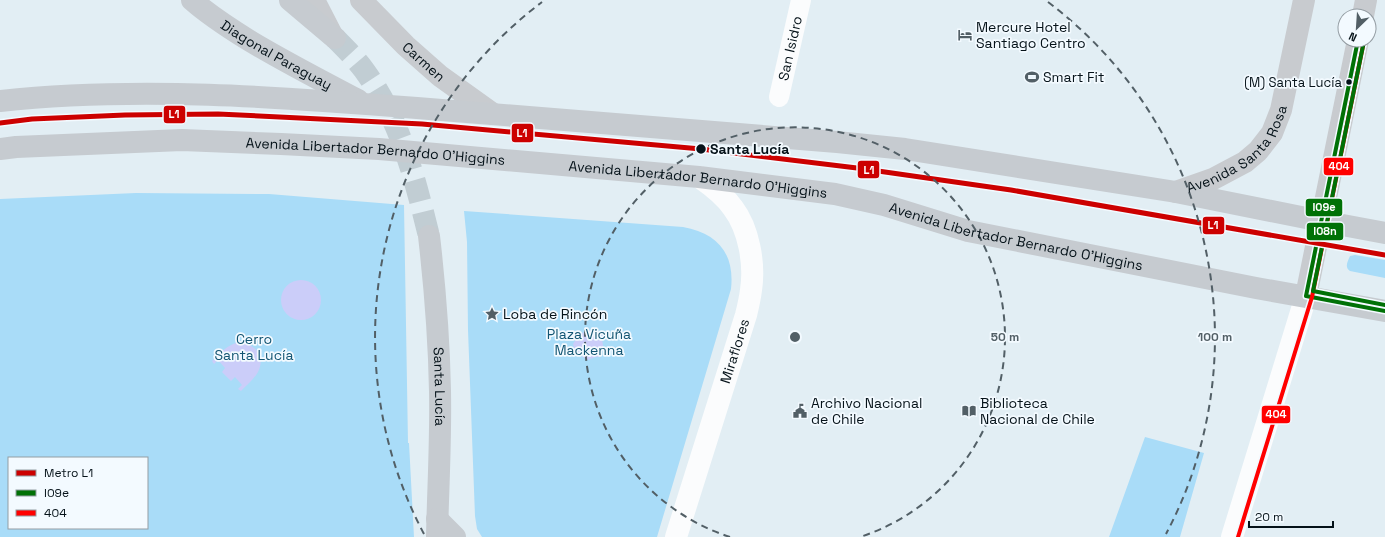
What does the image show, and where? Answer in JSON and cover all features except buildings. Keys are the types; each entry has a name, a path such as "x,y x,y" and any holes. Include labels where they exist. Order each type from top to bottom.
{"main road":[{"name":"Diagonal Paraguay","path":"192,0 223,25 268,52 364,104"},
{"path":"290,0 333,36 314,0"},
{"name":"Carmen","path":"361,0 406,46 440,76 494,114"},
{"name":"Avenida Santa Rosa","path":"1176,192 1213,179 1245,162 1258,151 1272,133 1281,110 1304,0"},
{"path":"1306,296 1356,48"},
{"path":"0,100 86,95 152,94 237,97 364,104 494,114 905,149 1176,192 1321,222 1385,233"},
{"name":"Avenida Libertador Bernardo O'Higgins","path":"0,149 16,147 182,140 379,149 699,177 835,194 884,205 968,231 1256,288 1385,311"},
{"name":"Santa Lucía","path":"429,236 437,318 440,392 437,528"},
{"path":"437,528 455,537"}],"street":[{"name":"San Isidro","path":"779,97 801,0"},
{"name":"Miraflores","path":"676,537 744,322 752,284 750,256 741,222 734,208 724,197 699,177"},
{"path":"1232,537 1306,296"}],"green space":[{"name":"Cerro Santa Lucía","path":"136,193 269,194 404,205 408,443 414,537 0,537 0,199"},
{"name":"Plaza Vicuña Mackenna","path":"464,211 683,227 705,234 714,240 727,255 730,265 731,289 657,537 482,537 477,529 475,516 468,330 467,242"},
{"path":"1355,255 1385,260 1385,278 1350,271 1347,268 1348,262 1350,256"},
{"path":"1145,437 1204,453 1180,537 1109,537"}],"shaded area":[{"path":"301,280 315,286 321,300 315,314 301,320 287,314 281,300 287,286"},
{"path":"589,330 597,334 602,334 603,347 600,357 587,360 580,355 576,355 573,344 578,336 578,333"},
{"path":"240,342 254,348 258,352 261,361 256,375 241,391 238,389 242,385 235,377 231,381 222,372 225,368 218,360 214,364 212,361 228,347"}],"tunnel":[{"path":"335,38 354,57 364,70 388,109 412,171 429,236"}],"metro line":[{"name":"L1","path":"0,123 32,119 125,115 218,114 422,124 701,149 857,168 1011,190 1385,255"}],"transit line":[{"name":"I09e","path":"1356,48 1306,296 1385,311"},
{"name":"404","path":"1238,537 1312,297 1363,48"},
{"name":"I08n","path":"1363,48 1313,291 1385,305"}],"place":[{"name":"Mercure Hotel Santiago Centro","path":"965,35"},
{"name":"Smart Fit","path":"1032,77"},
{"name":"(M) Santa Lucía","path":"1349,82"},
{"name":"Santa Lucía","path":"701,149"},
{"name":"Loba de Rincón","path":"492,314"},
{"name":"Archivo Nacional de Chile","path":"800,411"},
{"name":"Biblioteca Nacional de Chile","path":"969,411"}]}
